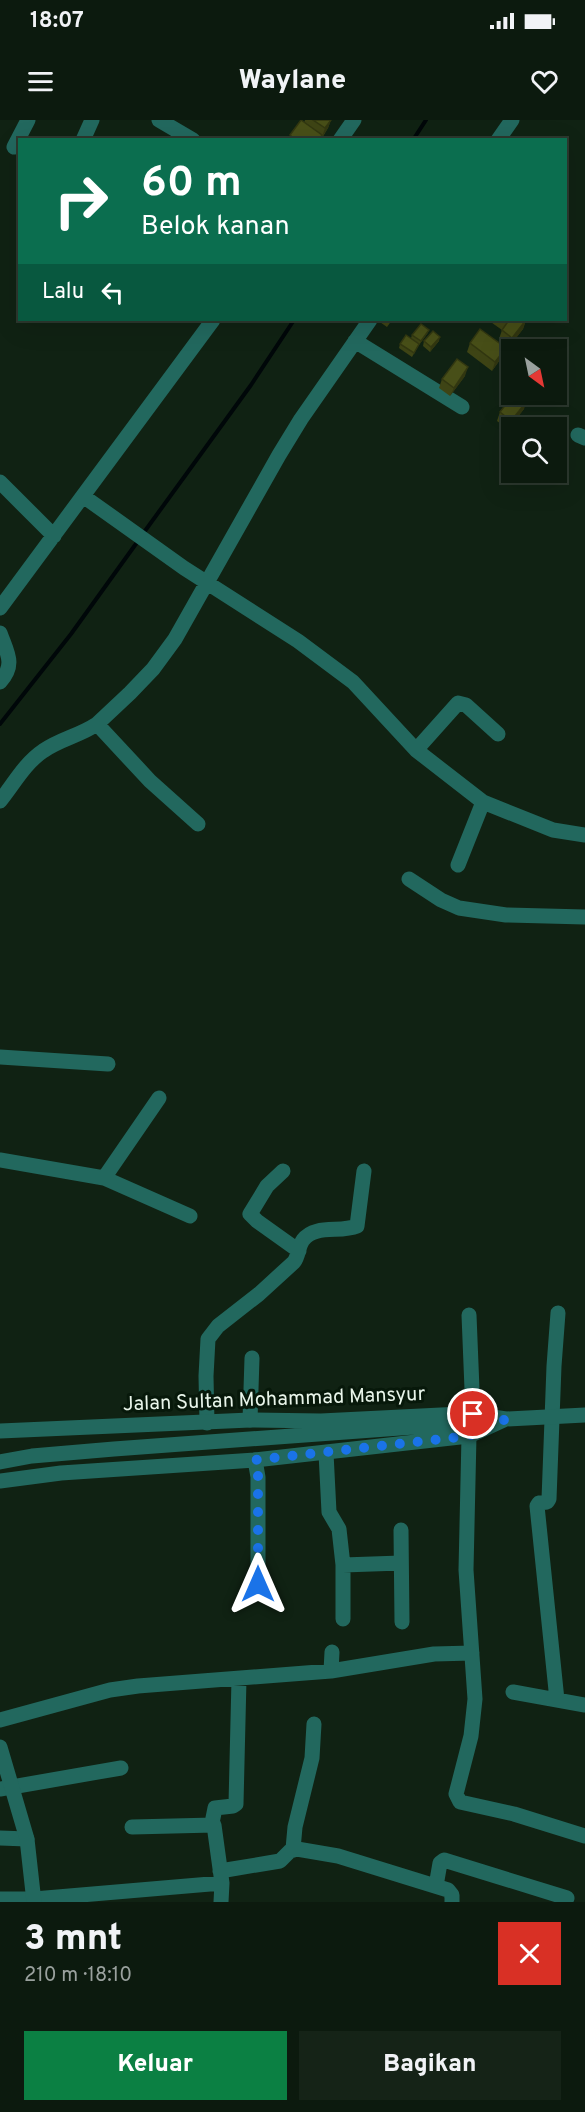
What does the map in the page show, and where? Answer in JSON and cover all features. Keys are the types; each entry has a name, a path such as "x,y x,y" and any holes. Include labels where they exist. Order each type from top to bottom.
{"street":[{"path":"11,146 28,120"},
{"path":"84,138 92,120"},
{"path":"341,138 354,120"},
{"path":"499,138 512,120"},
{"path":"162,121 191,138"},
{"path":"0,608 212,321"},
{"path":"0,801 41,752 97,724 135,688 175,639 301,419 369,321"},
{"path":"355,341 462,407"},
{"path":"0,482 54,536"},
{"path":"83,496 206,583 298,641 353,682 416,750 483,802 553,830 585,835"},
{"path":"0,633 10,666 0,682"},
{"path":"416,750 458,703 466,705 498,734"},
{"path":"97,724 150,781 198,824"},
{"path":"458,865 483,802"},
{"path":"409,879 441,900 459,908 506,915 585,917"},
{"path":"0,1057 108,1064"},
{"path":"104,1178 159,1098"},
{"path":"0,1160 104,1178 190,1216"},
{"path":"283,1171 267,1186 250,1214 299,1251"},
{"path":"207,1423 208,1339 218,1326 259,1294 294,1262 301,1242 316,1231 357,1226 364,1171"},
{"path":"557,1700 537,1506 549,1499 558,1313"},
{"path":"469,1315 473,1414"},
{"path":"250,1420 252,1358"},
{"name":"Jalan Sultan Mohammad Mansyur","path":"0,1431 250,1420 321,1421 473,1414 506,1419 585,1415"},
{"path":"0,1462 33,1456 114,1449 471,1424 506,1419"},
{"path":"0,1481 61,1473 255,1460 469,1436 506,1419"},
{"path":"469,1436 466,1570 476,1700 456,1794 458,1800 514,1814 585,1836"},
{"path":"326,1453 329,1512 339,1529 343,1565 344,1619"},
{"path":"255,1460 258,1476 258,1584"},
{"path":"400,1530 402,1622"},
{"path":"343,1565 401,1563"},
{"path":"331,1671 332,1652"},
{"path":"0,1720 110,1690 158,1684 331,1671 434,1654 472,1653"},
{"path":"222,1902 216,1829 212,1824 215,1808 236,1804 239,1679"},
{"path":"513,1692 585,1705"},
{"path":"0,1899 34,1900 221,1877 280,1861 293,1849 295,1827 312,1758 314,1724"},
{"path":"0,1747 7,1789 27,1839 34,1900"},
{"path":"7,1789 121,1768"},
{"path":"132,1827 212,1824"},
{"path":"0,1838 27,1839"},
{"path":"293,1849 338,1856 436,1886 451,1892 452,1902"},
{"path":"436,1886 440,1863 444,1860 567,1898"}],"building":[{"path":"301,120 322,135 320,138 294,138 290,135"},
{"path":"313,120 331,120 325,128"},
{"path":"504,321 525,321 512,338 502,330 507,323"},
{"path":"421,324 429,330 421,341 412,335"},
{"path":"480,329 501,344 501,354 495,362 470,343"},
{"path":"433,331 440,337 431,347 424,341"},
{"path":"406,335 419,344 414,353 400,344"},
{"path":"457,359 468,367 454,388 442,379"},
{"path":"505,405 524,405 514,417 506,417 500,412"}],"waterway":[{"path":"414,138 426,120"},
{"path":"142,535 251,385 293,321"},
{"path":"0,724 71,634 138,541"}],"route":[{"path":"258,1584 258,1476 255,1460 469,1436 506,1419 473,1414"}]}
